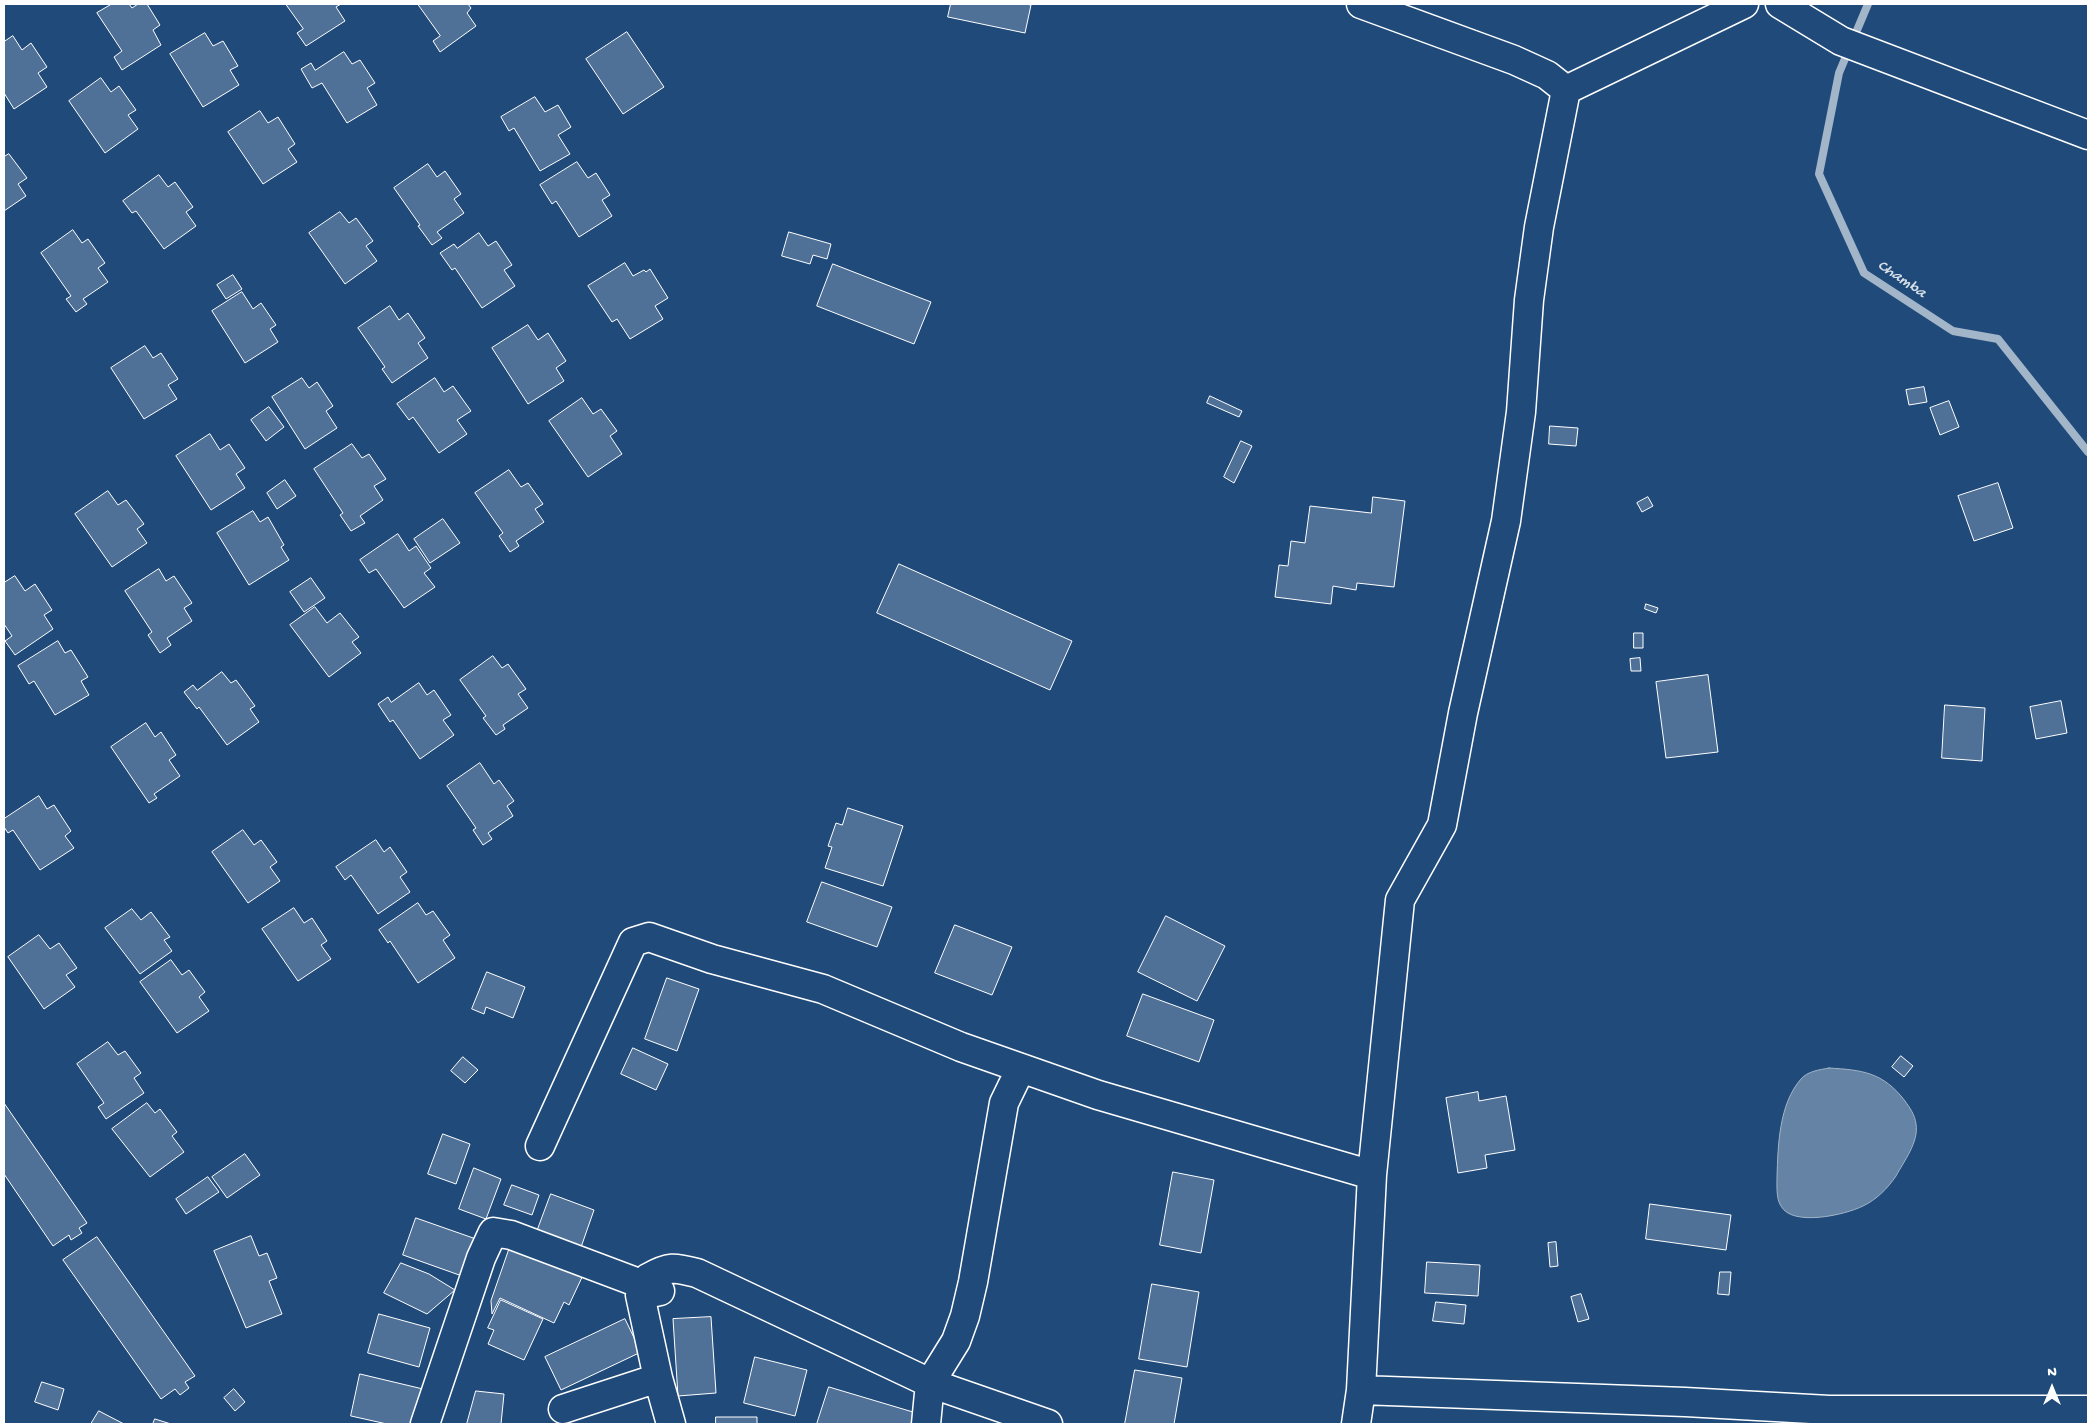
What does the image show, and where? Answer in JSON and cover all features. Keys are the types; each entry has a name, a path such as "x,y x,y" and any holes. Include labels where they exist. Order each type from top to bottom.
{"street":[{"path":"1361,4 1514,60 1548,75 1566,90"},
{"path":"1566,90 1744,4"},
{"path":"1780,4 1841,41 1873,55 2088,135"},
{"path":"1356,1424 1361,1390 1372,1176 1400,900 1442,825 1462,721 1506,521 1521,412 1529,300 1539,227 1566,90"},
{"path":"540,1146 633,942 649,937 712,959 823,989 961,1047 1098,1095 1372,1176"},
{"path":"926,1424 930,1382 956,1341 965,1316 973,1282 1004,1103 1021,1068"},
{"path":"425,1424 481,1258 493,1232 511,1235 660,1291"},
{"path":"660,1291 648,1278 663,1269 679,1268 697,1273 930,1382 1048,1424"},
{"path":"660,1291 640,1295 658,1378 671,1424"},
{"path":"562,1409 658,1378"},
{"path":"1361,1390 1685,1402 1828,1410 2088,1410"}],"water":[{"path":"1829,1068 1871,1074 1880,1078 1897,1091 1915,1118 1915,1138 1896,1176 1873,1200 1844,1213 1807,1218 1796,1216 1787,1212 1779,1203 1777,1165 1781,1125 1788,1100 1801,1079 1810,1073"}],"building":[{"path":"112,4 129,4 132,8 138,4 147,4 160,25 153,30 161,45 122,70 114,57 122,51 97,13"},
{"path":"286,4 341,4 336,7 345,21 306,46 297,33 303,29"},
{"path":"418,4 468,4 471,8 467,13 476,26 440,52 433,41 440,36"},
{"path":"951,4 1031,5 1025,33 948,17"},
{"path":"627,32 664,87 623,114 586,59"},
{"path":"205,33 213,46 223,41 238,66 230,70 239,85 203,107 170,54"},
{"path":"13,36 22,50 31,43 47,67 38,73 47,87 14,109 4,93 4,42"},
{"path":"344,52 352,64 360,60 375,83 367,88 377,105 347,123 322,83 312,88 301,69 311,63 315,70"},
{"path":"101,78 111,92 119,86 136,110 128,115 138,129 105,153 69,101"},
{"path":"535,97 545,112 558,105 571,127 558,135 570,154 540,171 514,128 509,131 501,117"},
{"path":"260,111 268,123 278,117 295,144 288,149 297,162 263,184 228,132"},
{"path":"9,154 27,178 18,184 26,196 4,211 4,157"},
{"path":"577,162 588,178 596,173 610,195 602,200 612,216 579,237 556,201 552,204 540,185"},
{"path":"428,164 437,177 445,171 461,194 454,199 464,213 437,232 442,238 432,245 394,188"},
{"path":"159,175 168,187 175,182 193,207 186,212 196,226 164,249 136,211 132,213 123,201"},
{"path":"340,212 349,223 356,218 373,241 366,246 377,261 345,284 309,233"},
{"path":"73,230 82,243 88,239 105,263 98,268 108,282 83,299 87,304 76,312 66,299 71,296 41,253"},
{"path":"789,232 831,244 827,259 813,255 810,264 782,256"},
{"path":"479,233 488,246 496,241 512,265 504,270 515,286 482,308 455,268 452,270 440,253 454,244 457,248"},
{"path":"625,263 633,276 650,269 668,298 655,306 663,319 630,339 617,319 612,322 588,286"},
{"path":"833,264 931,302 914,344 817,306"},
{"path":"233,275 242,289 226,299 217,285"},
{"path":"242,292 253,309 261,303 276,325 270,329 278,342 245,363 212,311"},
{"path":"390,306 399,320 408,313 425,338 418,343 428,358 392,383 382,369 385,367 358,328"},
{"path":"528,325 538,340 548,333 566,361 556,368 564,381 528,404 492,348"},
{"path":"145,346 153,358 161,353 178,379 168,385 177,399 144,419 111,368"},
{"path":"302,378 309,388 317,382 333,406 326,411 337,428 305,449 272,397"},
{"path":"435,378 444,392 453,386 471,411 457,420 467,434 439,453 413,417 409,420 397,404"},
{"path":"1924,387 1927,402 1909,405 1906,390"},
{"path":"1210,396 1242,411 1239,417 1207,403"},
{"path":"582,398 593,414 601,409 617,431 610,436 622,454 588,477 549,421"},
{"path":"1949,401 1959,427 1940,435 1930,408"},
{"path":"269,407 284,427 266,441 251,420"},
{"path":"1550,426 1578,428 1576,446 1549,444"},
{"path":"210,434 220,450 229,444 245,468 236,474 245,488 211,510 176,456"},
{"path":"1241,441 1252,446 1234,483 1224,477"},
{"path":"352,444 362,458 369,454 386,479 374,486 383,500 360,516 365,523 351,531 340,515 343,513 314,469"},
{"path":"509,470 521,487 528,483 543,504 535,509 544,522 516,541 519,546 510,552 499,536 503,533 475,493"},
{"path":"285,480 296,496 277,509 267,493"},
{"path":"1998,483 2013,528 1974,541 1958,496"},
{"path":"108,491 118,505 126,500 144,524 137,529 147,543 112,567 75,514"},
{"path":"1373,497 1405,501 1394,587 1357,583 1356,590 1333,586 1331,604 1275,597 1279,565 1288,566 1291,541 1305,543 1310,506 1371,513"},
{"path":"1648,497 1653,506 1642,512 1637,503"},
{"path":"253,511 260,522 268,517 284,545 281,547 289,560 249,585 217,533"},
{"path":"443,519 460,543 430,563 414,539"},
{"path":"398,534 409,551 416,546 431,568 424,573 435,587 404,608 376,569 369,573 360,560"},
{"path":"899,564 1072,641 1050,690 877,613"},
{"path":"159,569 166,581 174,576 192,603 184,608 192,621 167,638 171,645 160,653 148,635 152,632 125,591"},
{"path":"15,576 25,591 35,584 52,610 44,615 53,629 15,655 5,641 12,636 4,624 4,583"},
{"path":"311,578 325,598 304,612 290,592"},
{"path":"1646,604 1658,608 1656,613 1645,609"},
{"path":"315,607 327,623 340,613 359,637 352,642 361,653 329,677 290,625"},
{"path":"1634,633 1643,633 1643,648 1634,648"},
{"path":"58,641 65,653 71,650 88,677 81,681 89,695 55,715 34,681 29,684 18,666"},
{"path":"493,656 502,668 508,664 526,689 518,694 528,708 503,725 505,729 496,735 483,718 486,716 460,680"},
{"path":"1640,658 1641,671 1631,671 1630,659"},
{"path":"222,672 231,683 236,680 255,706 250,709 259,722 227,745 199,707 197,709 184,692 193,685 197,690"},
{"path":"1708,675 1718,752 1666,758 1656,682"},
{"path":"419,683 427,695 434,690 451,715 443,720 454,735 420,759 393,720 390,722 378,704 388,697 391,702"},
{"path":"2061,701 2067,733 2036,739 2030,707"},
{"path":"1945,705 1985,708 1982,761 1942,758"},
{"path":"146,723 155,737 161,732 176,755 169,760 180,776 154,794 157,798 149,803 111,747"},
{"path":"480,763 494,784 499,780 514,801 507,806 513,816 488,833 492,839 483,845 473,830 476,828 447,786"},
{"path":"39,796 47,809 54,805 71,831 65,836 74,848 40,870 13,830 8,833 4,827 4,819"},
{"path":"848,808 903,826 883,886 825,868 832,847 828,846 836,823 842,825"},
{"path":"243,830 254,845 261,840 277,862 270,867 280,881 248,903 212,852"},
{"path":"376,840 384,852 390,847 407,872 400,877 410,892 378,914 351,875 345,880 336,867"},
{"path":"822,882 892,907 877,947 807,922"},
{"path":"418,903 426,915 433,911 450,935 443,940 455,958 418,983 390,941 388,943 379,930"},
{"path":"294,908 304,923 312,918 327,941 321,945 331,959 298,981 262,929"},
{"path":"132,909 141,920 151,912 170,937 164,940 172,951 140,974 105,928"},
{"path":"1166,916 1225,946 1197,1001 1138,972"},
{"path":"955,925 1012,947 992,995 935,973"},
{"path":"39,935 50,949 59,943 77,968 66,975 75,987 44,1009 8,957"},
{"path":"171,960 182,975 189,970 205,992 199,997 209,1011 177,1033 140,982"},
{"path":"487,972 525,987 513,1018 486,1007 484,1014 472,1009"},
{"path":"667,978 699,989 677,1051 645,1039"},
{"path":"1143,994 1214,1020 1199,1062 1127,1036"},
{"path":"108,1042 118,1055 125,1051 141,1073 134,1078 144,1093 106,1119 98,1107 104,1103 77,1064"},
{"path":"633,1048 668,1064 656,1090 621,1074"},
{"path":"1901,1056 1913,1066 1904,1077 1892,1067"},
{"path":"463,1057 478,1070 465,1083 451,1071"},
{"path":"1478,1092 1479,1101 1506,1096 1515,1150 1485,1155 1487,1168 1458,1173 1446,1098"},
{"path":"4,1103 87,1223 79,1228 82,1233 71,1240 69,1235 53,1246 4,1174"},
{"path":"147,1103 155,1113 160,1109 177,1132 172,1136 184,1152 150,1177 112,1129"},
{"path":"443,1134 470,1144 456,1184 428,1174"},
{"path":"245,1154 260,1175 227,1198 212,1177"},
{"path":"474,1168 501,1179 486,1219 459,1209"},
{"path":"1173,1172 1214,1180 1201,1253 1160,1245"},
{"path":"208,1177 219,1192 186,1214 176,1199"},
{"path":"512,1185 539,1195 532,1215 504,1205"},
{"path":"551,1194 594,1210 579,1253 535,1237"},
{"path":"1650,1204 1731,1215 1726,1250 1646,1239"},
{"path":"416,1218 476,1239 462,1276 403,1255"},
{"path":"251,1236 259,1256 267,1253 277,1278 269,1281 282,1314 246,1328 214,1251"},
{"path":"97,1237 195,1376 185,1382 189,1388 180,1395 175,1389 161,1399 63,1260"},
{"path":"1556,1242 1558,1266 1550,1267 1548,1243"},
{"path":"510,1247 584,1273 569,1305 564,1302 554,1323 500,1298 492,1314 491,1301"},
{"path":"1427,1262 1480,1265 1478,1296 1425,1293"},
{"path":"401,1263 429,1274 455,1290 427,1314 384,1293"},
{"path":"1720,1272 1731,1272 1729,1295 1718,1294"},
{"path":"1152,1284 1199,1292 1187,1367 1139,1359"},
{"path":"1581,1294 1589,1319 1578,1322 1571,1297"},
{"path":"501,1300 543,1319 524,1360 488,1344 494,1330 488,1328"},
{"path":"1436,1302 1466,1305 1464,1324 1433,1321"},
{"path":"379,1314 430,1328 419,1367 368,1353"},
{"path":"711,1317 716,1393 678,1396 673,1319"},
{"path":"625,1319 641,1352 561,1390 545,1357"},
{"path":"755,1357 807,1370 795,1416 744,1403"},
{"path":"1135,1370 1182,1378 1174,1424 1125,1424"},
{"path":"360,1374 423,1389 415,1424 387,1424 351,1416"},
{"path":"42,1382 64,1389 58,1410 35,1402"},
{"path":"829,1387 923,1415 920,1424 817,1424"},
{"path":"234,1389 245,1402 235,1411 224,1398"},
{"path":"476,1391 504,1394 501,1424 467,1424"},
{"path":"99,1411 124,1424 91,1424"},
{"path":"716,1417 757,1417 757,1424 716,1424"},
{"path":"155,1419 171,1424 153,1424"}],"waterway":[{"name":"Chamba","path":"1868,4 1839,73 1819,174 1864,273 1953,331 1998,339 2088,452"}]}
